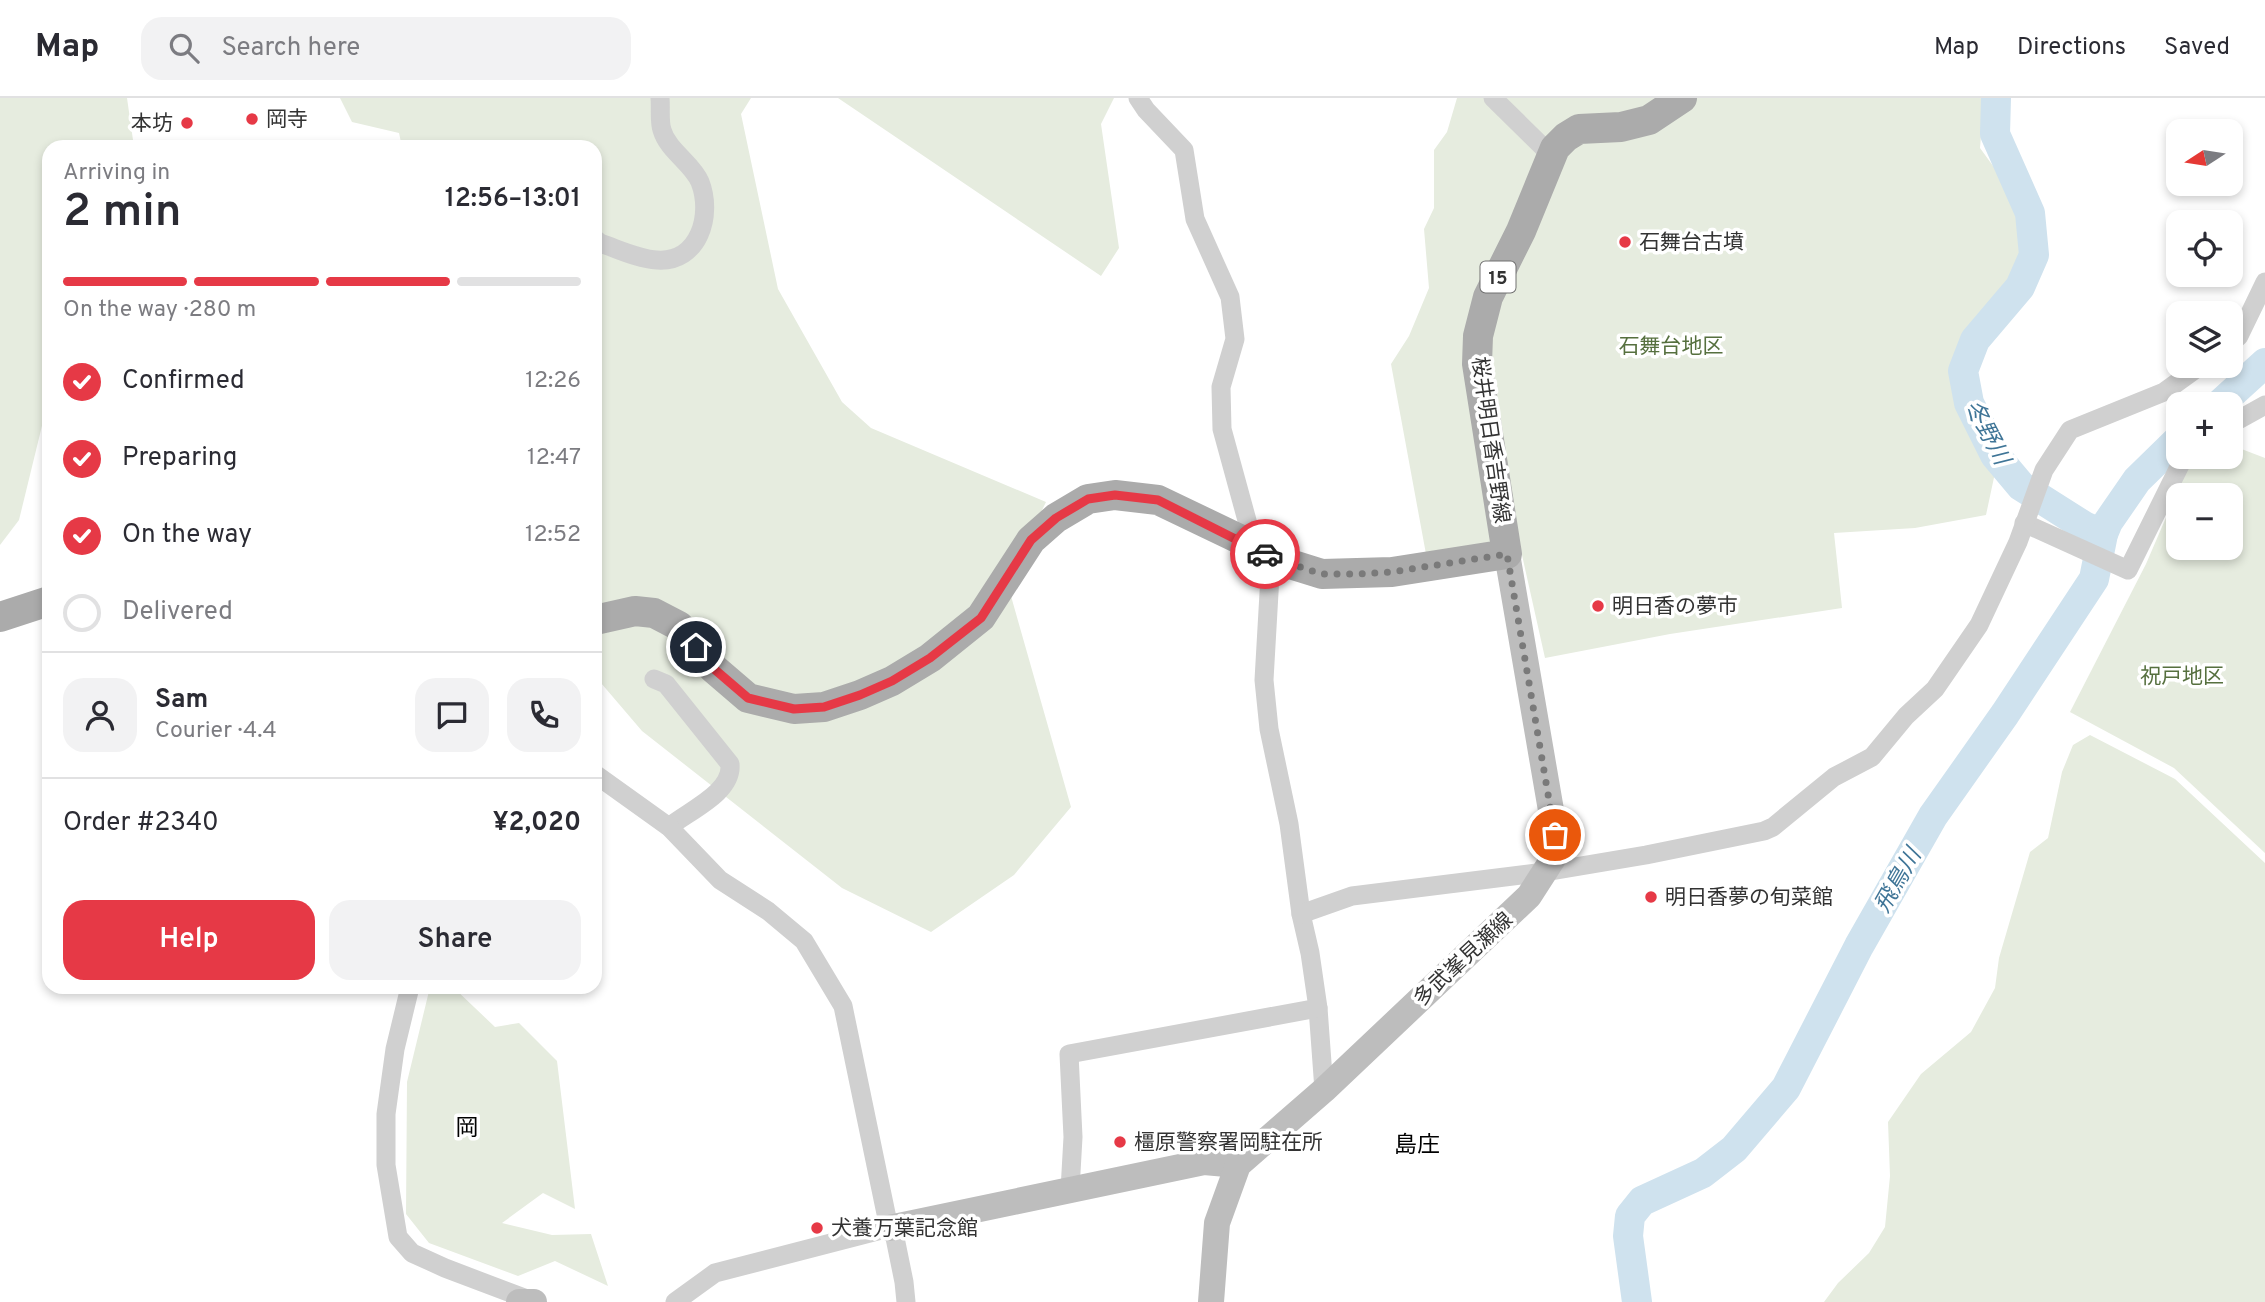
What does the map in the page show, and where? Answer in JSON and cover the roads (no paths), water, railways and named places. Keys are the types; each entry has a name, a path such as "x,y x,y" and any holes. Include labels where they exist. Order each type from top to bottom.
{"main road":[{"name":"桜井明日香吉野線","path":"1507,554 1479,380 1478,336 1488,298 1521,231 1551,155 1559,142 1572,132 1587,128 1640,124 1657,116 1682,98"},
{"path":"602,618 635,611 654,613 679,626 713,668 748,698 794,709 824,707 892,681 940,650 981,618 1031,540 1056,518 1088,499 1115,495 1158,500 1263,552 1322,574 1392,572 1507,554"},
{"name":"多武峯見瀬線","path":"1211,1302 1217,1223 1238,1165 1324,1090 1529,896 1558,851 1507,554"},
{"path":"0,617 42,603"},
{"path":"891,1228 1204,1162 1238,1165"},
{"path":"519,1302 533,1302"}],"street":[{"path":"602,244 641,257 671,260 683,255 700,234 707,211 700,180 661,130 660,98"},
{"path":"1138,98 1184,150 1195,219 1230,297 1235,339 1221,387 1222,429 1263,552 1265,680 1269,729 1289,824 1301,914 1310,953 1318,1008 1324,1090"},
{"path":"1493,98 1551,155"},
{"path":"2243,328 2265,282"},
{"path":"1301,914 1352,896 1545,872 1764,831 1834,778 1872,757 1906,716 1935,689 1979,625 2018,542 2044,470 2070,430 2164,392 2183,378"},
{"path":"2243,417 2265,405"},
{"path":"2024,523 2128,570 2178,469"},
{"path":"654,679 666,684 730,764 731,772 705,804 669,827"},
{"path":"602,779 669,827 720,880 768,911 804,941 843,1006 904,1282 906,1302"},
{"path":"408,994 395,1049 386,1114 386,1165 398,1237 412,1253 533,1302"},
{"path":"1070,1190 1073,1137 1069,1054 1318,1008"},
{"path":"676,1302 715,1273 891,1228"}],"waterway":[{"name":"冬野川","path":"1996,98 1995,134 2030,213 2034,255 2020,287 1975,340 1963,371 1969,403 1995,455 2021,486 2084,526 2103,534"},
{"name":"飛鳥川","path":"2233,392 2265,363"},
{"name":"飛鳥川","path":"1637,1302 1628,1236 1630,1216 1642,1201 1703,1173 1734,1149 1786,1088 1859,946 1933,816 2005,714 2094,579 2108,522 2137,480 2166,452"}],"place":[{"name":"岡寺","path":"252,119"},
{"name":"本坊","path":"187,123"},
{"name":"石舞台古墳","path":"1625,242"},
{"name":"明日香の夢市","path":"1598,606"},
{"name":"明日香夢の旬菜館","path":"1651,897"},
{"name":"橿原警察署岡駐在所","path":"1120,1142"},
{"name":"犬養万葉記念館","path":"817,1228"}],"district":[{"name":"岡","path":"467,1127"},
{"name":"島庄","path":"1417,1144"}],"park label":[{"name":"石舞台地区","path":"1671,346"},
{"name":"祝戸地区","path":"2182,676"}]}
